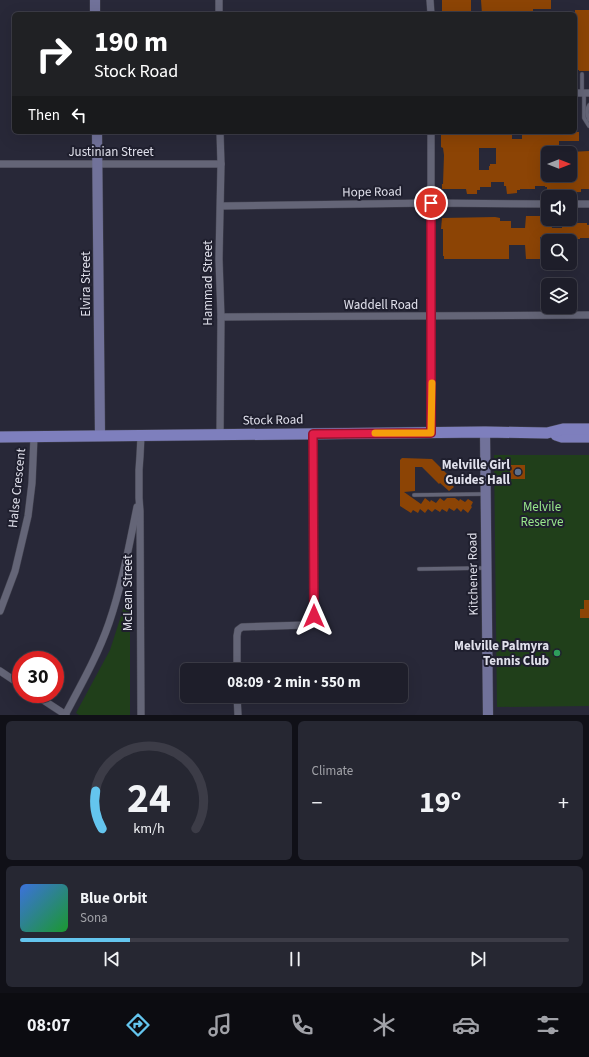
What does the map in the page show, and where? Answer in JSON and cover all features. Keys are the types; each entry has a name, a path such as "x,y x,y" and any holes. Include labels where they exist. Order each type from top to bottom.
{"main road":[{"name":"Stock Road","path":"0,437 485,432 547,433 563,430 589,429"},
{"name":"Stock Road","path":"547,433 562,437 589,437"}],"street":[{"path":"95,0 95,12"},
{"path":"219,0 219,12"},
{"path":"430,0 430,12"},
{"name":"Elvira Street","path":"98,134 100,436"},
{"name":"Hammad Street","path":"220,134 220,435"},
{"path":"431,134 431,433"},
{"name":"Justinian Street","path":"0,164 221,164"},
{"name":"Hope Road","path":"221,206 431,203 541,204"},
{"path":"577,204 589,204"},
{"name":"Waddell Road","path":"221,317 589,315"},
{"name":"Kitchener Road","path":"485,432 488,715"},
{"path":"237,663 237,636 238,630 242,627 306,625 310,624 313,620 313,434"},
{"name":"McLean Street","path":"138,436 140,456 138,470 140,512 141,715"},
{"name":"Halse Crescent","path":"0,611 15,571 28,516 32,484 34,437"},
{"path":"48,703 66,715 96,655 109,624 122,578 139,498"},
{"path":"0,672 12,679"},
{"path":"237,703 238,715"}],"lane":[{"path":"582,74 584,118 589,126"},
{"path":"589,105 587,108 589,120"},
{"path":"414,495 485,494"},
{"path":"420,569 486,568"}],"green space":[{"name":"Melvile Reserve","path":"494,455 589,455 589,706 497,707"},
{"path":"130,588 130,715 79,715 76,713 110,650"}],"building":[{"path":"442,0 471,0 471,11 442,12"},
{"path":"481,0 551,0 551,9 533,9 533,12 482,12"},
{"path":"575,10 589,10 589,71 577,70 577,12 575,12"},
{"path":"577,132 579,132 579,141 559,141 559,146 541,146 541,182 577,182 577,152 589,151 589,189 581,189 581,192 577,192 577,190 547,190 547,187 545,186 535,186 535,189 520,189 517,190 517,193 507,194 504,182 491,182 491,187 480,187 480,190 477,190 477,194 467,194 466,189 442,189 443,148 441,147 441,134 512,134 512,139 522,139 522,134 577,134","holes":["479,148 496,148 496,164 490,164 489,170 479,170"]},
{"path":"526,216 540,216 541,226 552,226 552,228 577,226 577,223 587,223 587,225 589,225 589,238 577,239 577,234 541,234 540,259 526,259 525,245 509,245 509,259 444,259 443,229 441,229 442,218 495,217 500,218 500,221 511,221 511,228 525,228"},
{"path":"402,458 432,459 448,475 445,478 454,487 449,491 440,483 439,484 422,467 415,467 415,491 404,492 421,504 425,498 430,502 431,500 436,503 440,498 444,501 447,498 455,498 459,501 460,499 465,502 468,499 473,502 468,513 463,509 461,512 457,508 454,511 449,508 447,512 442,509 440,512 435,509 432,512 428,509 425,513 420,509 418,513 413,510 411,513 400,506 400,460"},
{"name":"Melville Girl Guides Hall","path":"510,465 525,465 525,479 510,479"},
{"path":"584,600 589,600 589,618 580,618 580,609 584,609"}],"slow traffic":[{"path":"375,433 431,433 432,383"}],"place":[{"name":"Melville Girl Guides Hall","path":"518,472"},
{"name":"Melville Palmyra Tennis Club","path":"557,653"}],"route":[{"path":"314,616 313,434 431,433 431,203"}]}
